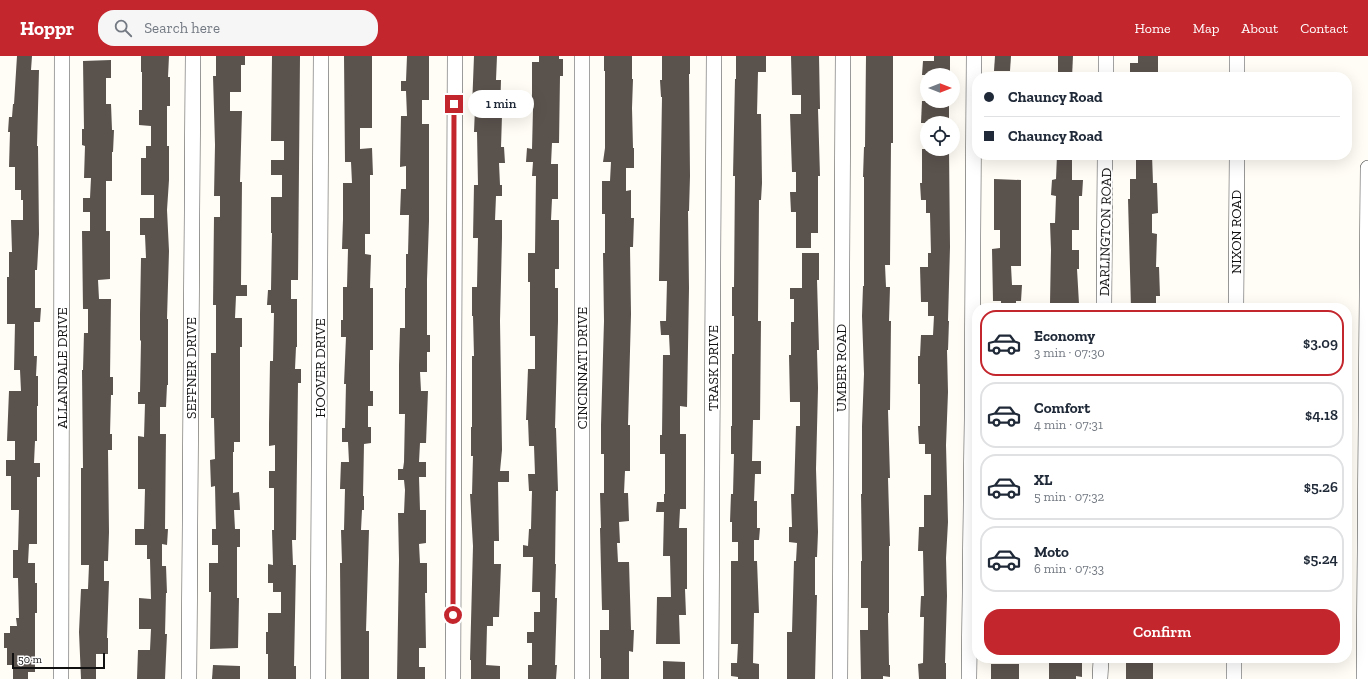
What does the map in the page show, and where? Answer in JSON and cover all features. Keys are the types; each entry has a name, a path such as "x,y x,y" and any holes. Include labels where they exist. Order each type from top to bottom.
{"street":[{"name":"ALLANDALE DRIVE","path":"61,679 62,56"},
{"name":"SEFFNER DRIVE","path":"188,679 193,56"},
{"name":"HOOVER DRIVE","path":"318,679 321,56"},
{"path":"453,679 455,56"},
{"name":"CINCINNATI DRIVE","path":"582,56 582,679"},
{"name":"TRASK DRIVE","path":"711,679 714,56"},
{"name":"UMBER ROAD","path":"840,679 843,56"},
{"path":"974,56 974,72"},
{"path":"1106,56 1106,72"},
{"path":"1237,56 1237,72"},
{"path":"974,160 975,303"},
{"name":"DARLINGTON ROAD","path":"1104,303 1105,160"},
{"name":"NIXON ROAD","path":"1236,303 1237,160"},
{"path":"1364,679 1367,555 1368,168"},
{"path":"969,679 972,549"},
{"path":"1100,679 1101,663"},
{"path":"1234,663 1234,679"}],"building":[{"path":"17,56 32,56 31,70 39,70 37,146 39,234 37,270 35,270 35,308 41,308 40,322 34,322 34,356 37,356 36,376 38,376 38,406 37,441 35,441 34,463 40,463 40,477 37,477 37,544 29,544 28,563 35,563 37,613 35,613 35,672 28,672 28,679 13,679 13,665 7,665 7,648 4,648 4,633 10,633 10,626 17,626 16,618 19,618 18,578 13,578 13,550 18,550 19,510 11,510 11,476 6,476 6,460 15,460 15,441 7,441 9,391 21,391 20,370 14,370 15,324 7,324 7,277 9,277 9,252 12,252 11,220 23,220 23,200 21,200 21,190 15,190 15,167 9,167 9,117 12,117 14,104"},
{"path":"141,56 169,56 168,77 170,77 170,106 167,106 167,146 169,146 167,210 169,251 167,319 168,385 166,407 160,407 160,434 166,434 165,529 168,529 167,545 162,544 162,566 166,566 167,593 165,679 137,679 138,650 150,650 151,629 139,629 139,598 151,599 150,559 147,559 147,545 135,545 135,529 144,529 145,489 138,489 138,436 144,437 145,404 138,404 138,392 140,392 141,258 146,258 145,235 140,235 140,218 154,218 154,195 141,195 141,158 146,158 146,146 151,146 151,126 139,125 139,110 142,110"},
{"path":"216,56 245,56 245,65 241,65 241,92 230,92 230,111 242,111 240,182 242,182 241,285 247,285 247,296 236,296 235,318 242,318 242,347 240,347 240,442 234,442 233,452 233,493 239,492 240,510 234,510 235,529 240,529 240,547 237,547 237,598 239,598 238,648 210,649 211,592 209,592 209,563 218,563 218,545 212,545 212,529 216,529 215,486 211,487 210,460 215,459 214,418 211,418 211,353 216,353 216,305 213,305 214,217 220,217 220,196 214,196 215,145 213,76 216,76"},
{"path":"272,56 300,56 298,280 291,280 291,299 297,299 297,347 295,369 301,369 301,383 298,383 296,540 292,540 293,565 296,565 294,666 296,666 296,679 268,679 268,654 266,654 268,613 281,613 281,592 273,592 273,583 268,583 268,564 273,565 272,530 274,530 274,488 269,488 269,471 275,471 275,445 269,446 270,361 273,361 274,313 271,313 271,305 267,305 268,290 271,290 271,197 282,197 282,175 271,175 271,160 284,160 284,141 271,141"},
{"path":"344,56 372,56 372,128 360,128 360,149 372,148 373,175 370,175 370,234 365,234 365,254 371,255 370,288 373,288 373,350 370,350 370,391 373,391 373,406 368,406 368,427 371,427 371,443 364,444 364,510 362,510 361,530 369,530 366,631 369,631 369,679 341,679 340,563 342,563 341,530 344,530 345,489 340,489 341,462 349,462 348,442 342,442 342,428 345,428 346,384 344,384 346,337 341,337 341,320 343,320 343,287 347,287 348,249 342,249 343,183 352,183 351,162 345,162"},
{"path":"407,56 429,56 429,100 422,100 422,124 429,124 427,335 430,335 430,352 427,352 427,372 420,372 421,391 428,391 426,443 420,443 419,462 426,462 426,477 419,477 420,510 426,510 426,543 419,544 420,563 427,563 427,593 425,593 426,648 419,648 419,667 425,667 425,679 397,679 399,560 398,513 404,513 405,490 404,480 398,480 398,469 403,469 404,462 405,414 399,414 399,365 400,328 405,328 406,254 408,254 409,215 400,215 401,189 406,189 406,166 400,167 401,116 407,116 406,91 401,91 401,81 406,81"},
{"path":"474,56 497,56 496,80 501,80 501,147 504,147 505,163 499,163 502,196 496,196 495,220 502,220 500,321 502,450 500,471 509,471 509,482 498,482 499,541 494,541 494,564 501,564 499,617 493,617 493,626 487,626 486,665 500,666 500,679 471,679 470,660 473,546 470,494 472,494 473,456 471,456 472,356 474,356 472,287 477,287 478,238 473,238 474,185 478,185 477,132 474,132 475,108 472,108"},
{"path":"539,56 559,56 559,59 563,59 563,76 560,76 559,143 552,143 551,164 558,164 558,199 552,199 551,220 559,220 559,269 555,269 555,288 558,288 555,428 558,491 556,491 555,564 555,598 557,598 556,679 528,679 528,665 532,665 532,643 527,643 527,632 534,632 534,612 540,612 540,592 532,592 533,557 523,557 523,545 528,546 529,529 531,529 532,491 529,491 528,474 535,474 534,446 529,446 528,420 526,420 528,369 535,369 535,336 530,336 530,282 528,282 528,253 535,253 536,176 532,176 533,162 526,162 527,148 532,149 532,62 539,62"},
{"path":"604,56 632,56 633,79 632,108 634,168 626,168 626,191 631,190 631,218 634,218 633,247 630,247 631,314 628,425 630,425 630,471 625,471 624,493 628,493 629,521 619,522 620,543 617,543 618,562 629,562 631,630 634,630 633,652 629,651 629,679 601,679 600,658 600,630 609,630 609,610 602,610 600,528 600,493 604,493 604,454 601,454 601,425 604,321 603,253 605,253 605,214 602,214 602,181 610,181 611,162 603,162 605,148"},
{"path":"662,56 690,56 687,407 680,406 680,434 686,434 686,509 680,509 679,528 687,528 687,589 685,589 686,615 679,615 680,644 656,644 657,597 671,597 670,556 663,556 664,512 656,512 657,502 664,502 665,494 665,454 660,454 660,435 662,435 663,355 670,355 669,335 661,335 660,321 666,321 667,281 659,281 662,97 660,80 662,80"},
{"path":"736,56 766,56 766,72 758,72 757,114 761,114 762,183 761,200 759,200 758,321 761,321 760,420 753,420 752,461 761,461 761,474 755,474 754,501 757,501 757,528 760,528 759,540 754,540 754,561 757,561 759,613 754,613 753,663 759,664 759,679 738,679 738,677 731,676 731,663 737,663 738,644 731,644 731,561 738,561 738,542 732,542 732,522 730,522 731,494 733,494 734,454 731,454 731,426 732,354 734,354 732,287 734,287 735,176 733,176"},
{"path":"791,56 819,56 820,109 818,109 820,176 818,176 818,233 811,233 811,248 796,248 796,212 791,212 790,192 796,192 796,172 792,172 790,114 801,114 801,95 792,95"},
{"path":"866,56 893,56 893,143 891,143 890,265 885,265 886,287 890,287 889,321 891,321 890,410 888,410 890,546 888,613 890,677 883,676 883,679 861,679 860,630 868,630 868,608 861,608 861,494 864,374 862,316 864,286 863,177 865,147"},
{"path":"934,56 950,56 950,68 922,68 923,61 934,61"},
{"path":"995,56 1011,56 1010,71 994,71"},
{"path":"1058,56 1073,56 1072,72 1058,72"},
{"path":"1138,56 1158,56 1158,72 1130,72 1130,63 1138,63"},
{"path":"111,60 111,78 106,78 106,104 111,104 112,130 114,130 112,181 106,181 106,231 110,231 110,279 98,280 99,299 111,299 110,377 113,377 113,395 111,395 110,434 112,434 112,450 108,450 108,561 104,561 104,581 109,581 107,638 108,654 96,654 96,679 81,679 79,632 81,589 88,589 89,565 81,565 81,468 83,468 82,370 84,333 88,333 88,309 83,309 82,231 90,231 90,212 83,212 83,198 90,198 91,178 84,178 85,146 82,145 82,129 84,129 83,61"},
{"path":"922,108 949,108 949,116 921,116"},
{"path":"922,156 949,156 950,247 946,445 948,522 946,558 946,679 919,679 918,664 923,663 924,617 920,617 921,596 924,596 923,551 918,551 919,527 924,527 924,495 931,495 931,454 925,454 925,444 919,444 918,426 920,426 920,384 918,384 918,356 920,356 921,335 933,335 934,316 928,316 928,302 921,302 920,267 928,267 928,253 931,253 930,213 926,213 926,200 921,200 920,183 922,183"},
{"path":"1057,160 1072,160 1072,180 1083,180 1082,196 1079,196 1079,230 1072,230 1072,250 1079,250 1079,269 1077,269 1079,303 1050,303 1050,223 1055,223 1056,196 1051,195 1052,180 1056,179"},
{"path":"1136,160 1152,160 1153,183 1157,183 1158,213 1152,214 1152,233 1157,234 1156,267 1159,267 1160,296 1156,296 1156,303 1131,303 1128,199 1130,199 1130,179 1136,179"},
{"path":"994,179 1021,180 1021,266 1011,266 1012,285 1022,285 1021,301 1016,301 1016,303 1001,303 1001,301 993,301 992,249 1000,248 1000,230 994,230"},
{"path":"802,253 819,253 819,280 817,280 819,350 817,350 818,388 816,469 818,532 817,557 815,557 815,595 817,595 815,679 787,679 787,632 792,632 794,561 796,561 797,543 789,542 789,527 792,527 791,494 794,494 796,426 800,426 800,402 790,402 789,355 791,355 791,322 794,322 794,299 790,299 790,288 802,288"},
{"path":"663,661 685,662 685,679 663,679"},
{"path":"1049,663 1082,663 1082,677 1076,676 1076,679 1049,679"},
{"path":"1126,663 1153,663 1153,679 1126,679"},
{"path":"991,664 1019,664 1019,679 991,679"},
{"path":"213,665 240,666 240,679 212,679"}],"route":[{"path":"453,615 454,104"}]}
